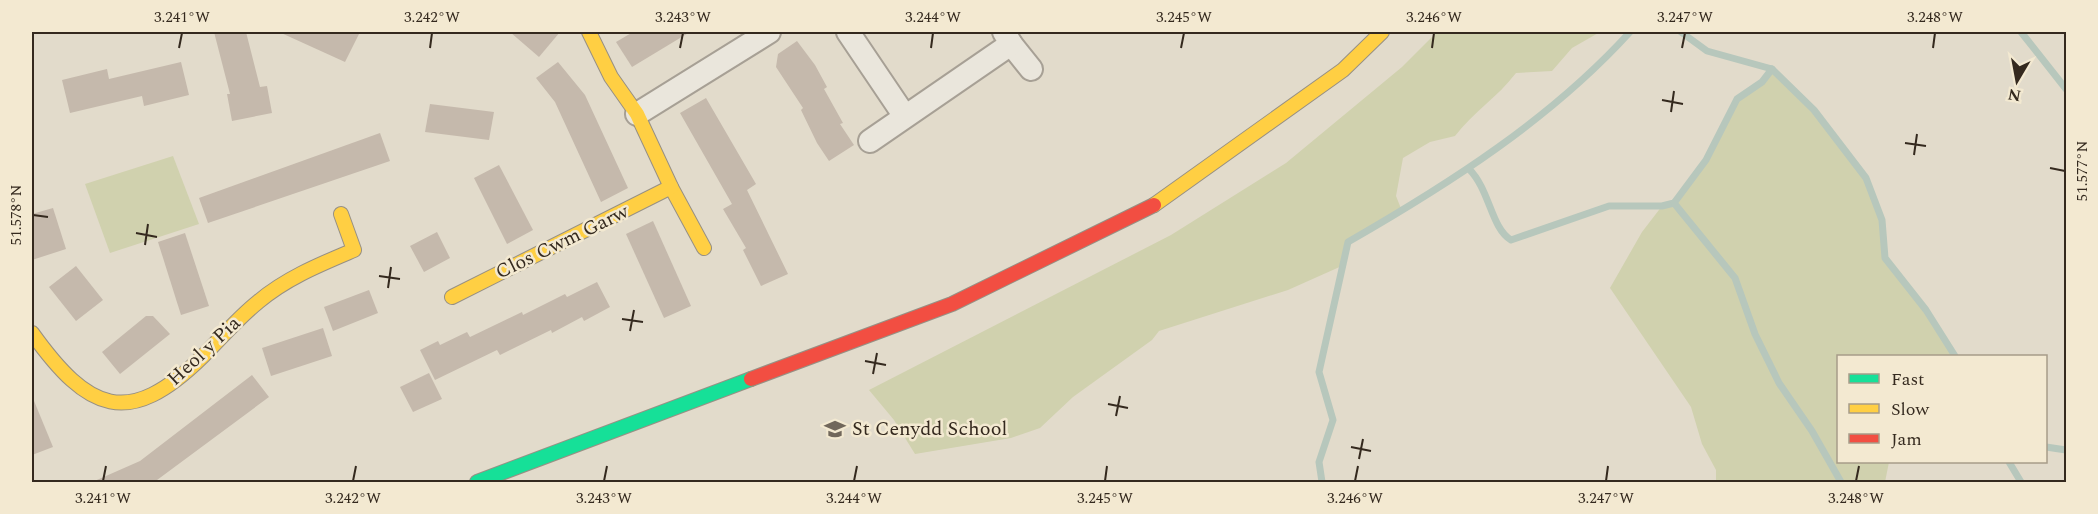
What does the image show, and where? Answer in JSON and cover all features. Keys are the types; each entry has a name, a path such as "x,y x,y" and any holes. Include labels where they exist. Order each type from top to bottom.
{"main road":[{"path":"589,32 611,77 637,114 671,187 704,248"},
{"path":"477,483 952,304 1150,208 1343,70 1383,32"},
{"name":"Clos Cwm Garw","path":"452,297 671,187"},
{"name":"Heol y Pia","path":"32,333 57,366 90,396 122,405 147,399 171,385 256,303 280,285 309,268 354,250 341,214"}],"street":[{"path":"637,114 769,32"},
{"path":"848,32 904,115"},
{"path":"870,141 1007,38 1031,69"}],"green space":[{"path":"1437,32 1600,32 1572,48 1552,71 1516,73 1455,136 1430,142 1403,158 1396,196 1402,211 1348,242 1344,265 1288,290 1159,331 1152,340 1073,397 1040,428 1011,438 915,454 894,420 869,390 1171,235 1286,163 1402,67"},
{"path":"1772,69 1814,110 1866,178 1882,220 1885,258 1926,310 1954,355 1837,355 1837,463 1889,463 1885,482 1716,482 1716,470 1702,444 1691,407 1610,288 1642,232 1662,206 1674,203 1706,160 1737,99 1762,82"},
{"path":"173,156 199,224 110,253 85,184"}],"building":[{"path":"214,32 246,32 260,87 267,86 272,113 232,121 227,94 230,94"},
{"path":"279,32 360,32 345,62"},
{"path":"510,32 560,32 539,57"},
{"path":"633,32 690,32 632,67 616,42"},
{"path":"797,41 815,65 827,87 824,89 843,123 840,124 854,145 829,161 817,143 801,110 803,108 776,67 778,54"},
{"path":"181,62 189,95 144,106 142,96 70,113 62,80 107,69 109,79"},
{"path":"558,62 585,95 628,188 601,202 555,102 536,78"},
{"path":"706,98 756,184 747,190 788,274 761,286 743,250 746,248 723,209 732,204 680,113"},
{"path":"430,104 494,112 489,140 425,132"},
{"path":"380,133 390,161 208,223 199,198"},
{"path":"499,165 533,230 507,244 474,178"},
{"path":"53,208 66,249 32,260 32,214"},
{"path":"653,221 691,306 664,318 626,234"},
{"path":"437,232 450,258 424,272 410,246"},
{"path":"185,233 209,306 181,315 158,242"},
{"path":"76,266 103,300 76,321 49,287"},
{"path":"597,282 610,307 584,321 582,317 552,333 551,330 500,355 497,350 435,380 420,350 438,341 440,345 467,332 470,337 522,312 523,315 565,294 567,297"},
{"path":"369,290 378,313 333,331 324,307"},
{"path":"146,316 153,316 170,334 120,374 102,352"},
{"path":"323,328 332,356 271,376 262,348"},
{"path":"429,373 442,399 413,412 400,387"},
{"path":"252,375 269,397 153,483 90,483 140,461"},
{"path":"32,396 53,447 32,455"}],"waterway":[{"path":"1322,482 1319,462 1333,420 1319,372 1348,242 1424,197 1497,148 1567,93 1630,32"},
{"path":"1681,32 1707,51 1772,69 1814,110 1866,178 1882,220 1885,258 1926,310 1954,355"},
{"path":"2021,32 2066,89"},
{"path":"1469,169 1482,187 1499,227 1511,240 1609,206 1662,206 1674,203 1706,160 1737,99 1762,82 1772,69"},
{"path":"1674,203 1735,278 1755,334 1779,383 1812,431 1841,482"},
{"path":"2047,447 2066,450"},
{"path":"2010,463 2021,482"}],"traffic: fast":[{"path":"477,482 751,379"}],"traffic: slow":[{"path":"589,32 611,77 637,114 671,187 704,248"},
{"path":"1154,205 1343,70 1382,32"},
{"path":"452,297 671,187"},
{"path":"32,333 72,380 91,394 110,402 131,402 153,395 203,356 243,315 269,293 304,272 354,250 341,214"}],"traffic: jam":[{"path":"751,379 952,304 1154,205"}],"place":[{"name":"St Cenydd School","path":"835,429"}]}
